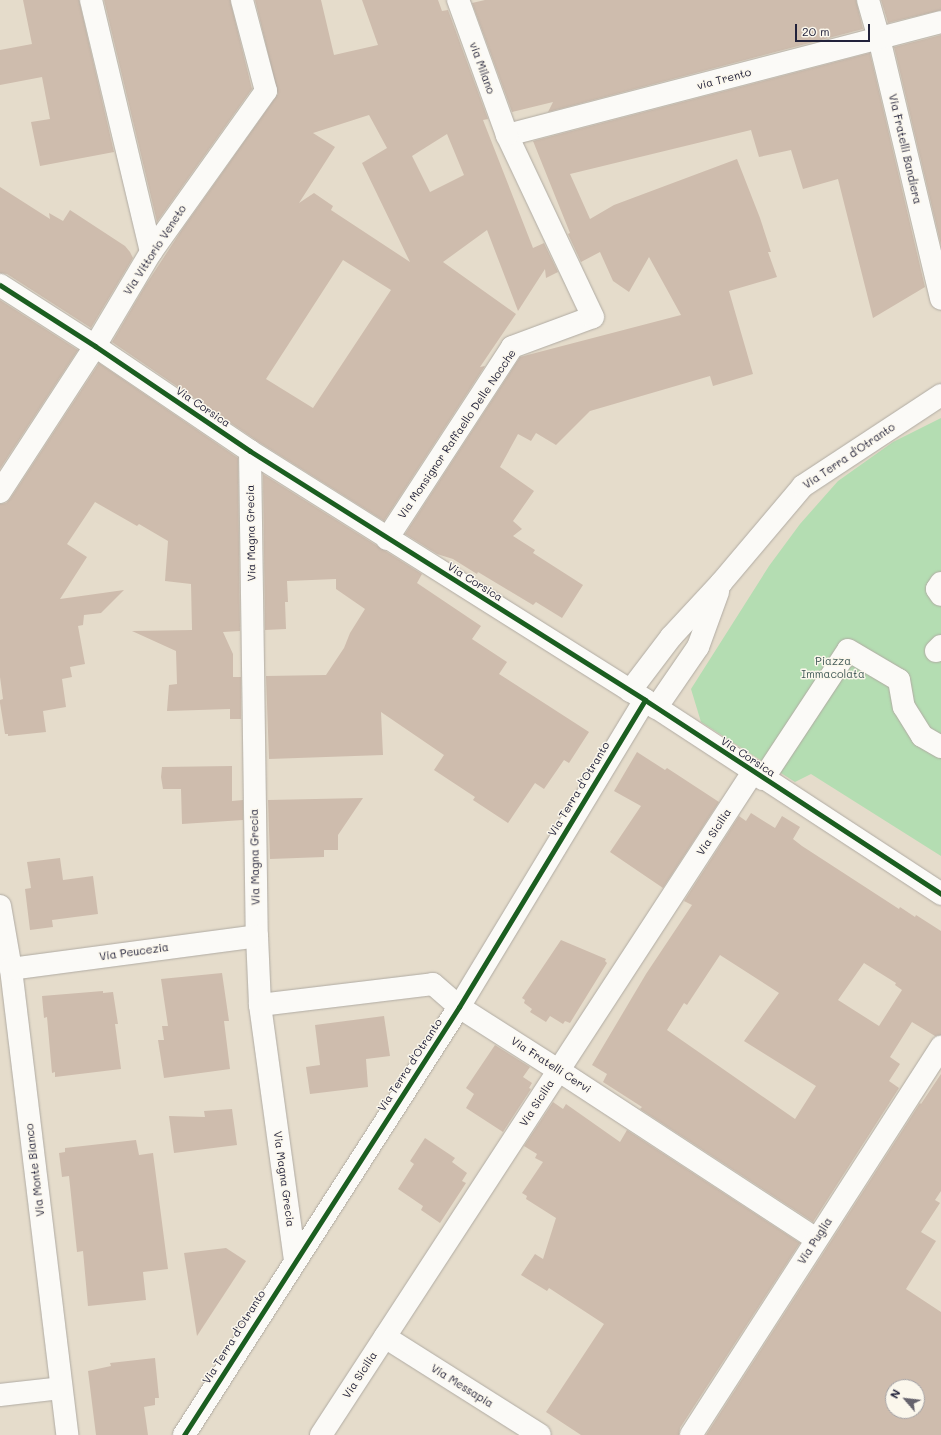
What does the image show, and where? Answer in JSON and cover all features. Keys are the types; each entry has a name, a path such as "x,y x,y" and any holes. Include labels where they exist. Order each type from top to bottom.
{"street":[{"path":"91,0 151,252"},
{"name":"Via Vittorio Veneto","path":"0,492 95,346 151,252 266,91 242,0"},
{"name":"via Milano","path":"458,0 506,135"},
{"name":"Via Fratelli Bandiera","path":"868,0 879,38 941,299"},
{"name":"via Trento","path":"506,135 941,22"},
{"name":"Via Monsignor Raffaello Delle Nocche","path":"387,539 512,347 593,317 506,135"},
{"name":"Via Corsica","path":"0,285 95,346 250,451 644,700 941,894"},
{"name":"Via Terra d'Otranto","path":"184,1435 459,1006 644,700 671,637 721,583 803,486 941,395"},
{"name":"Via Magna Grecia","path":"250,451 256,936 260,1005 295,1260"},
{"path":"644,700 698,647 721,583"},
{"path":"941,583 937,589 941,595"},
{"name":"Via Sicilia","path":"321,1435 558,1070 758,775 848,650 899,680 904,706 922,736 941,747"},
{"name":"Via Monte Bianco","path":"0,906 11,969 67,1435"},
{"name":"Via Peucezia","path":"11,969 256,936"},
{"name":"Via Fratelli Cervi","path":"260,1005 433,984 459,1006 816,1239"},
{"name":"Via Puglia","path":"691,1435 941,1047"},
{"name":"Via Messapia","path":"385,1337 540,1435"},
{"path":"0,1396 61,1388"}],"green space":[{"name":"Piazza Immacolata","path":"941,418 941,856 811,774 795,782 701,722 691,689 769,566 800,524 838,481 893,442"}],"building":[{"path":"23,0 79,0 114,152 40,166 31,122 50,119 42,77 0,85 0,50 32,44"},
{"path":"104,0 230,0 252,89 157,222"},
{"path":"255,0 321,0 334,55 378,45 362,0 438,0 442,11 448,10 488,119 483,120 533,248 544,243 558,272 546,278 545,269 518,311 487,230 443,262 516,314 480,367 485,366 384,521 257,441 112,342 145,286 181,231 278,94","holes":["369,115 387,148 362,163 410,262 331,210 333,206 314,193 299,203 335,147 313,133","447,134 464,175 430,192 412,156","343,260 391,290 313,408 266,379"]},
{"path":"485,0 856,0 863,29 548,112 553,102 512,112 472,3"},
{"path":"881,0 941,0 941,10 888,23"},
{"path":"941,35 941,245 894,47"},
{"path":"870,53 925,287 873,318 838,179 803,189 791,150 759,157 751,130 570,174 590,219 614,205 737,159 760,218 771,252 768,252 777,277 729,291 753,374 713,386 710,376 590,411 556,445 536,433 531,441 518,434 500,467 534,491 513,521 522,529 513,536 535,550 533,553 583,585 562,618 536,602 533,605 453,559 437,554 405,534 520,357 681,315 649,257 629,292 613,281 600,252 581,262 568,234 570,233 533,141"},
{"path":"0,187 50,219 49,213 63,221 70,210 125,246 130,252 133,258 91,328 7,274 0,273"},
{"path":"0,300 78,350 0,469"},
{"path":"99,363 238,458 240,631 223,632 233,654 233,677 241,677 241,719 230,719 230,709 167,711 169,685 177,684 176,651 132,631 192,630 191,584 165,581 168,541 139,524 137,526 95,502 67,544 87,557 60,599 124,590 101,613 84,615 83,625 78,626 85,664 70,667 72,677 62,679 66,707 43,711 46,732 8,736 8,734 5,734 0,703 0,700 3,699 0,677 0,504 6,503 10,499"},
{"path":"263,474 422,574 417,583 481,626 472,639 507,662 499,674 589,732 569,763 564,760 544,789 535,783 508,823 473,800 475,797 434,770 444,755 381,712 383,755 269,759 266,676 326,675 344,648 350,633 365,609 336,589 336,579 287,581 288,602 285,602 286,629 265,630"},
{"path":"637,752 665,770 667,768 719,802 663,888 610,852 641,806 614,791"},
{"path":"232,766 232,801 243,800 243,820 182,824 181,789 163,789 161,777 162,767"},
{"path":"363,798 338,835 338,850 324,850 324,857 270,859 268,800"},
{"path":"751,813 775,828 782,816 800,827 793,839 802,846 899,909 900,907 915,917 916,915 941,931 941,1035 935,1036 912,1022 890,1057 900,1064 889,1081 899,1088 813,1222 640,1109 642,1107 603,1082 607,1074 592,1065 646,974 692,905 684,901 739,816 746,821","holes":["720,955 779,993 744,1041 816,1086 795,1119 667,1030 684,1003 687,1005","864,963 896,983 895,985 902,990 879,1026 838,1000"]},
{"path":"60,858 63,880 93,876 98,914 52,920 53,927 30,930 25,889 31,888 27,862"},
{"path":"561,940 606,959 605,961 607,963 570,1023 565,1021 563,1024 550,1016 546,1022 530,1012 532,1009 524,1003 525,1000 522,998"},
{"path":"222,973 229,1021 224,1021 230,1069 164,1078 158,1040 164,1040 162,1026 168,1026 161,979"},
{"path":"103,991 103,993 113,992 118,1024 115,1024 121,1069 55,1077 55,1072 52,1073 47,1017 44,1018 42,996"},
{"path":"384,1016 390,1056 366,1059 368,1087 310,1094 306,1067 320,1065 315,1025"},
{"path":"495,1045 530,1067 523,1077 532,1083 529,1088 531,1089 503,1132 466,1108 474,1094 466,1088"},
{"path":"941,1074 941,1191 935,1200 940,1203 921,1232 936,1241 906,1289 941,1312 941,1435 706,1435 920,1103 921,1104"},
{"path":"553,1102 563,1109 566,1104 620,1142 627,1130 800,1243 680,1428 679,1435 581,1435 546,1412 604,1324 549,1288 547,1291 521,1275 535,1254 543,1259 556,1218 526,1199 527,1196 522,1193 543,1162 535,1158 537,1154 524,1146"},
{"path":"232,1109 237,1145 174,1153 169,1116 205,1117 204,1111"},
{"path":"425,1138 455,1158 452,1162 467,1173 462,1181 466,1183 440,1223 421,1210 423,1206 398,1189 414,1164 410,1161"},
{"path":"136,1140 139,1155 153,1153 168,1269 143,1272 146,1300 88,1306 83,1251 77,1252 69,1176 62,1177 59,1153 65,1152 65,1148"},
{"path":"226,1248 246,1261 197,1336 184,1253"},
{"path":"155,1358 159,1398 155,1398 155,1405 144,1407 148,1435 96,1435 88,1371 111,1366 110,1363"}],"cycle path":[{"path":"0,285 95,346 250,451 645,700 941,894"},
{"path":"184,1435 459,1007 645,700"}]}
